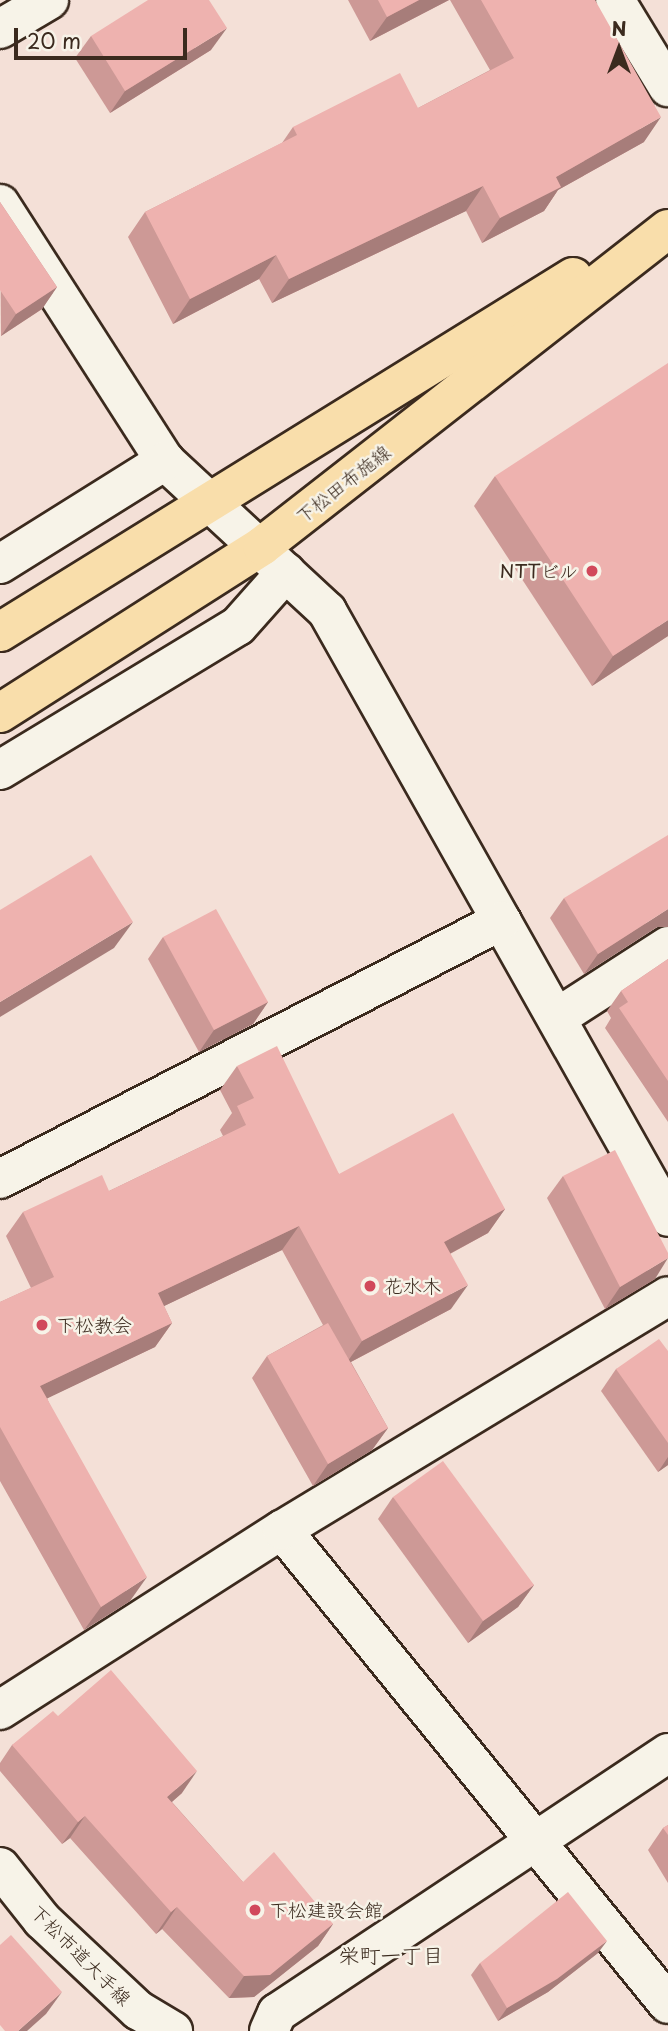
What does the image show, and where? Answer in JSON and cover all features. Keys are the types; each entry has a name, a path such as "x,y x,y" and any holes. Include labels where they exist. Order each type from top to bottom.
{"main road":[{"path":"0,632 210,498 668,219"},
{"name":"下松田布施線","path":"0,713 274,559 668,229"}],"street":[{"path":"0,29 49,0"},
{"path":"615,0 668,87"},
{"path":"0,204 165,461 210,498 327,611 558,1017 668,1217"},
{"path":"0,564 165,461"},
{"path":"0,770 238,626 274,559"},
{"path":"0,1179 501,921"},
{"path":"558,1017 668,946"},
{"path":"0,1710 282,1530 668,1296"},
{"path":"282,1530 533,1842 668,2004"},
{"path":"269,2031 277,2013 668,1753"},
{"name":"下松市道大手線","path":"0,1867 42,1920 138,2010 173,2031"}],"building":[{"path":"148,0 209,0 227,28 125,91 91,36"},
{"path":"378,0 419,0 387,17"},
{"path":"481,0 595,0 661,117 556,177 561,187 500,218 483,186 289,279 276,255 190,299 145,212 297,135 293,127 400,73 418,108 514,58"},
{"path":"0,202 57,287 16,314 0,290"},
{"name":"NTTビル","path":"668,363 668,620 613,656 495,476"},
{"path":"668,835 668,909 598,954 564,898"},
{"path":"91,855 133,922 0,1002 0,910"},
{"path":"216,909 268,1002 214,1030 163,937"},
{"path":"668,959 668,1081 619,1008 628,1002 621,991"},
{"path":"277,1046 339,1174 453,1113 505,1209 444,1242 468,1285 362,1341 299,1226 158,1293 172,1323 40,1386 147,1577 101,1607 0,1427 0,1302 54,1277 23,1212 102,1175 109,1191 246,1125 237,1106 254,1098 237,1066"},
{"path":"615,1150 668,1253 668,1258 620,1287 563,1176"},
{"path":"328,1323 388,1428 328,1464 267,1356"},
{"path":"659,1339 668,1351 668,1443 616,1369"},
{"path":"443,1461 534,1585 483,1621 393,1497"},
{"path":"111,1670 197,1771 167,1797 243,1882 274,1852 333,1924 270,1975 244,1976 177,1907 171,1912 85,1816 78,1822 12,1745 53,1711 58,1716"},
{"path":"568,1892 607,1941 557,1979 507,2008 480,1963"},
{"path":"11,1935 62,1992 18,2031 5,2031 0,2025 0,1945"}],"place":[{"name":"NTTビル","path":"592,571"},
{"name":"花水木","path":"370,1286"},
{"name":"下松教会","path":"42,1325"},
{"name":"下松建設会館","path":"255,1910"}],"district":[{"name":"栄町一丁目","path":"391,1954"}]}
